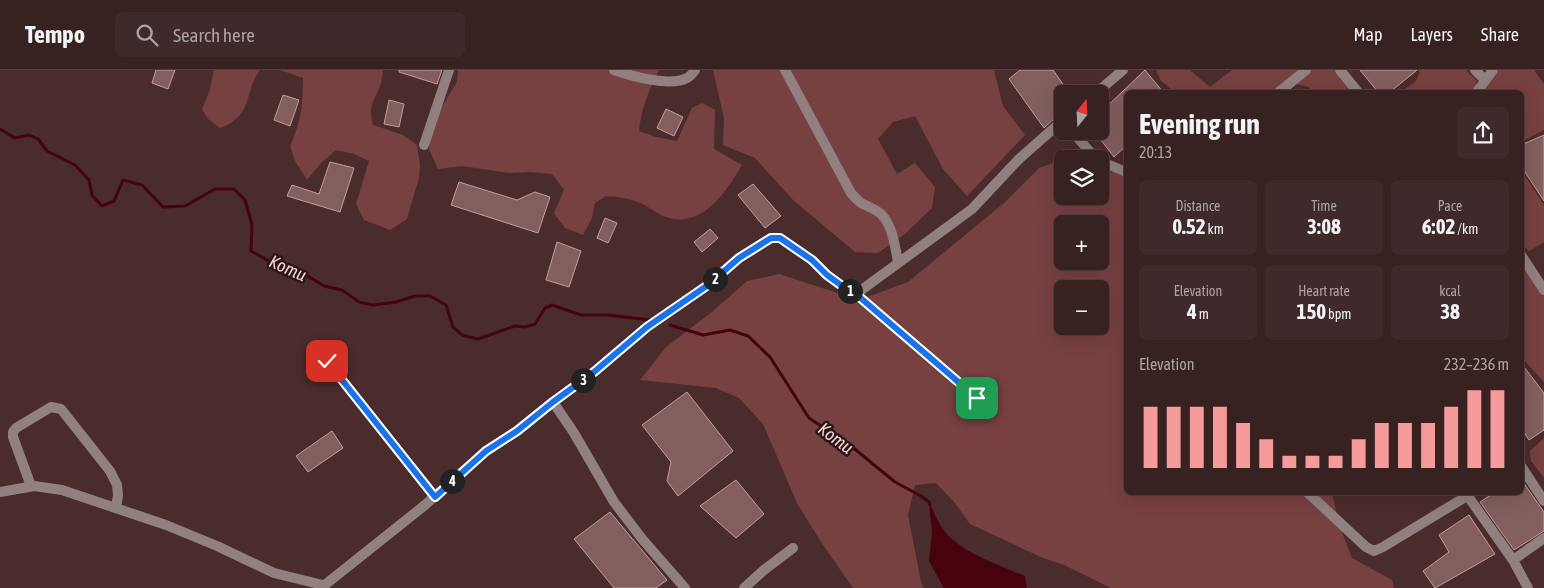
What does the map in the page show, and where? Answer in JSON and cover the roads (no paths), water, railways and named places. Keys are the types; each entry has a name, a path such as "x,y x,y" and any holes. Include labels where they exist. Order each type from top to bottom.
{"street":[{"path":"424,145 450,70"},
{"path":"614,70 638,77 674,81 687,78 695,70"},
{"path":"785,70 851,193 860,204 879,212 891,229 898,262"},
{"path":"1106,85 1123,70"},
{"path":"1281,90 1306,70"},
{"path":"1340,70 1356,90"},
{"path":"1475,70 1485,80"},
{"path":"1478,90 1493,70"},
{"path":"856,294 972,209 1019,159 1054,128"},
{"path":"1080,140 1088,150"},
{"path":"1109,165 1124,171"},
{"path":"0,492 31,486 62,490 166,525 217,546 274,573 322,587 435,497 486,451 517,431 594,372 647,327 708,285 739,258 771,238 780,238 812,260 827,275 856,294 977,398"},
{"path":"1524,260 1544,290"},
{"path":"327,361 435,497"},
{"path":"553,402 574,433 614,502 643,540 685,588"},
{"path":"31,486 13,437 13,432 16,428 51,407 57,407 61,409 110,471 117,485 116,508"},
{"path":"1524,471 1544,501"},
{"path":"1310,495 1366,547 1374,550 1383,548 1464,495"},
{"path":"1467,495 1513,560 1528,588"},
{"path":"1513,560 1544,538"},
{"path":"744,588 764,570 794,548"}],"waterway":[{"name":"Komu","path":"0,129 15,138 29,135 38,139 47,151 75,165 89,180 92,195 102,206 114,201 123,180 142,185 163,207 185,206 215,189 234,189 245,200 252,225 251,251 273,263 306,275 324,286 342,290 359,302 373,305 396,302 415,296 430,296 446,305 453,327 462,335 478,339 515,326 525,327 535,324 545,308 552,305 581,315 607,315 650,320"},
{"name":"Komu","path":"670,325 703,335 730,330 748,336 770,357 809,418 851,446 895,482 921,496 930,505"}]}
